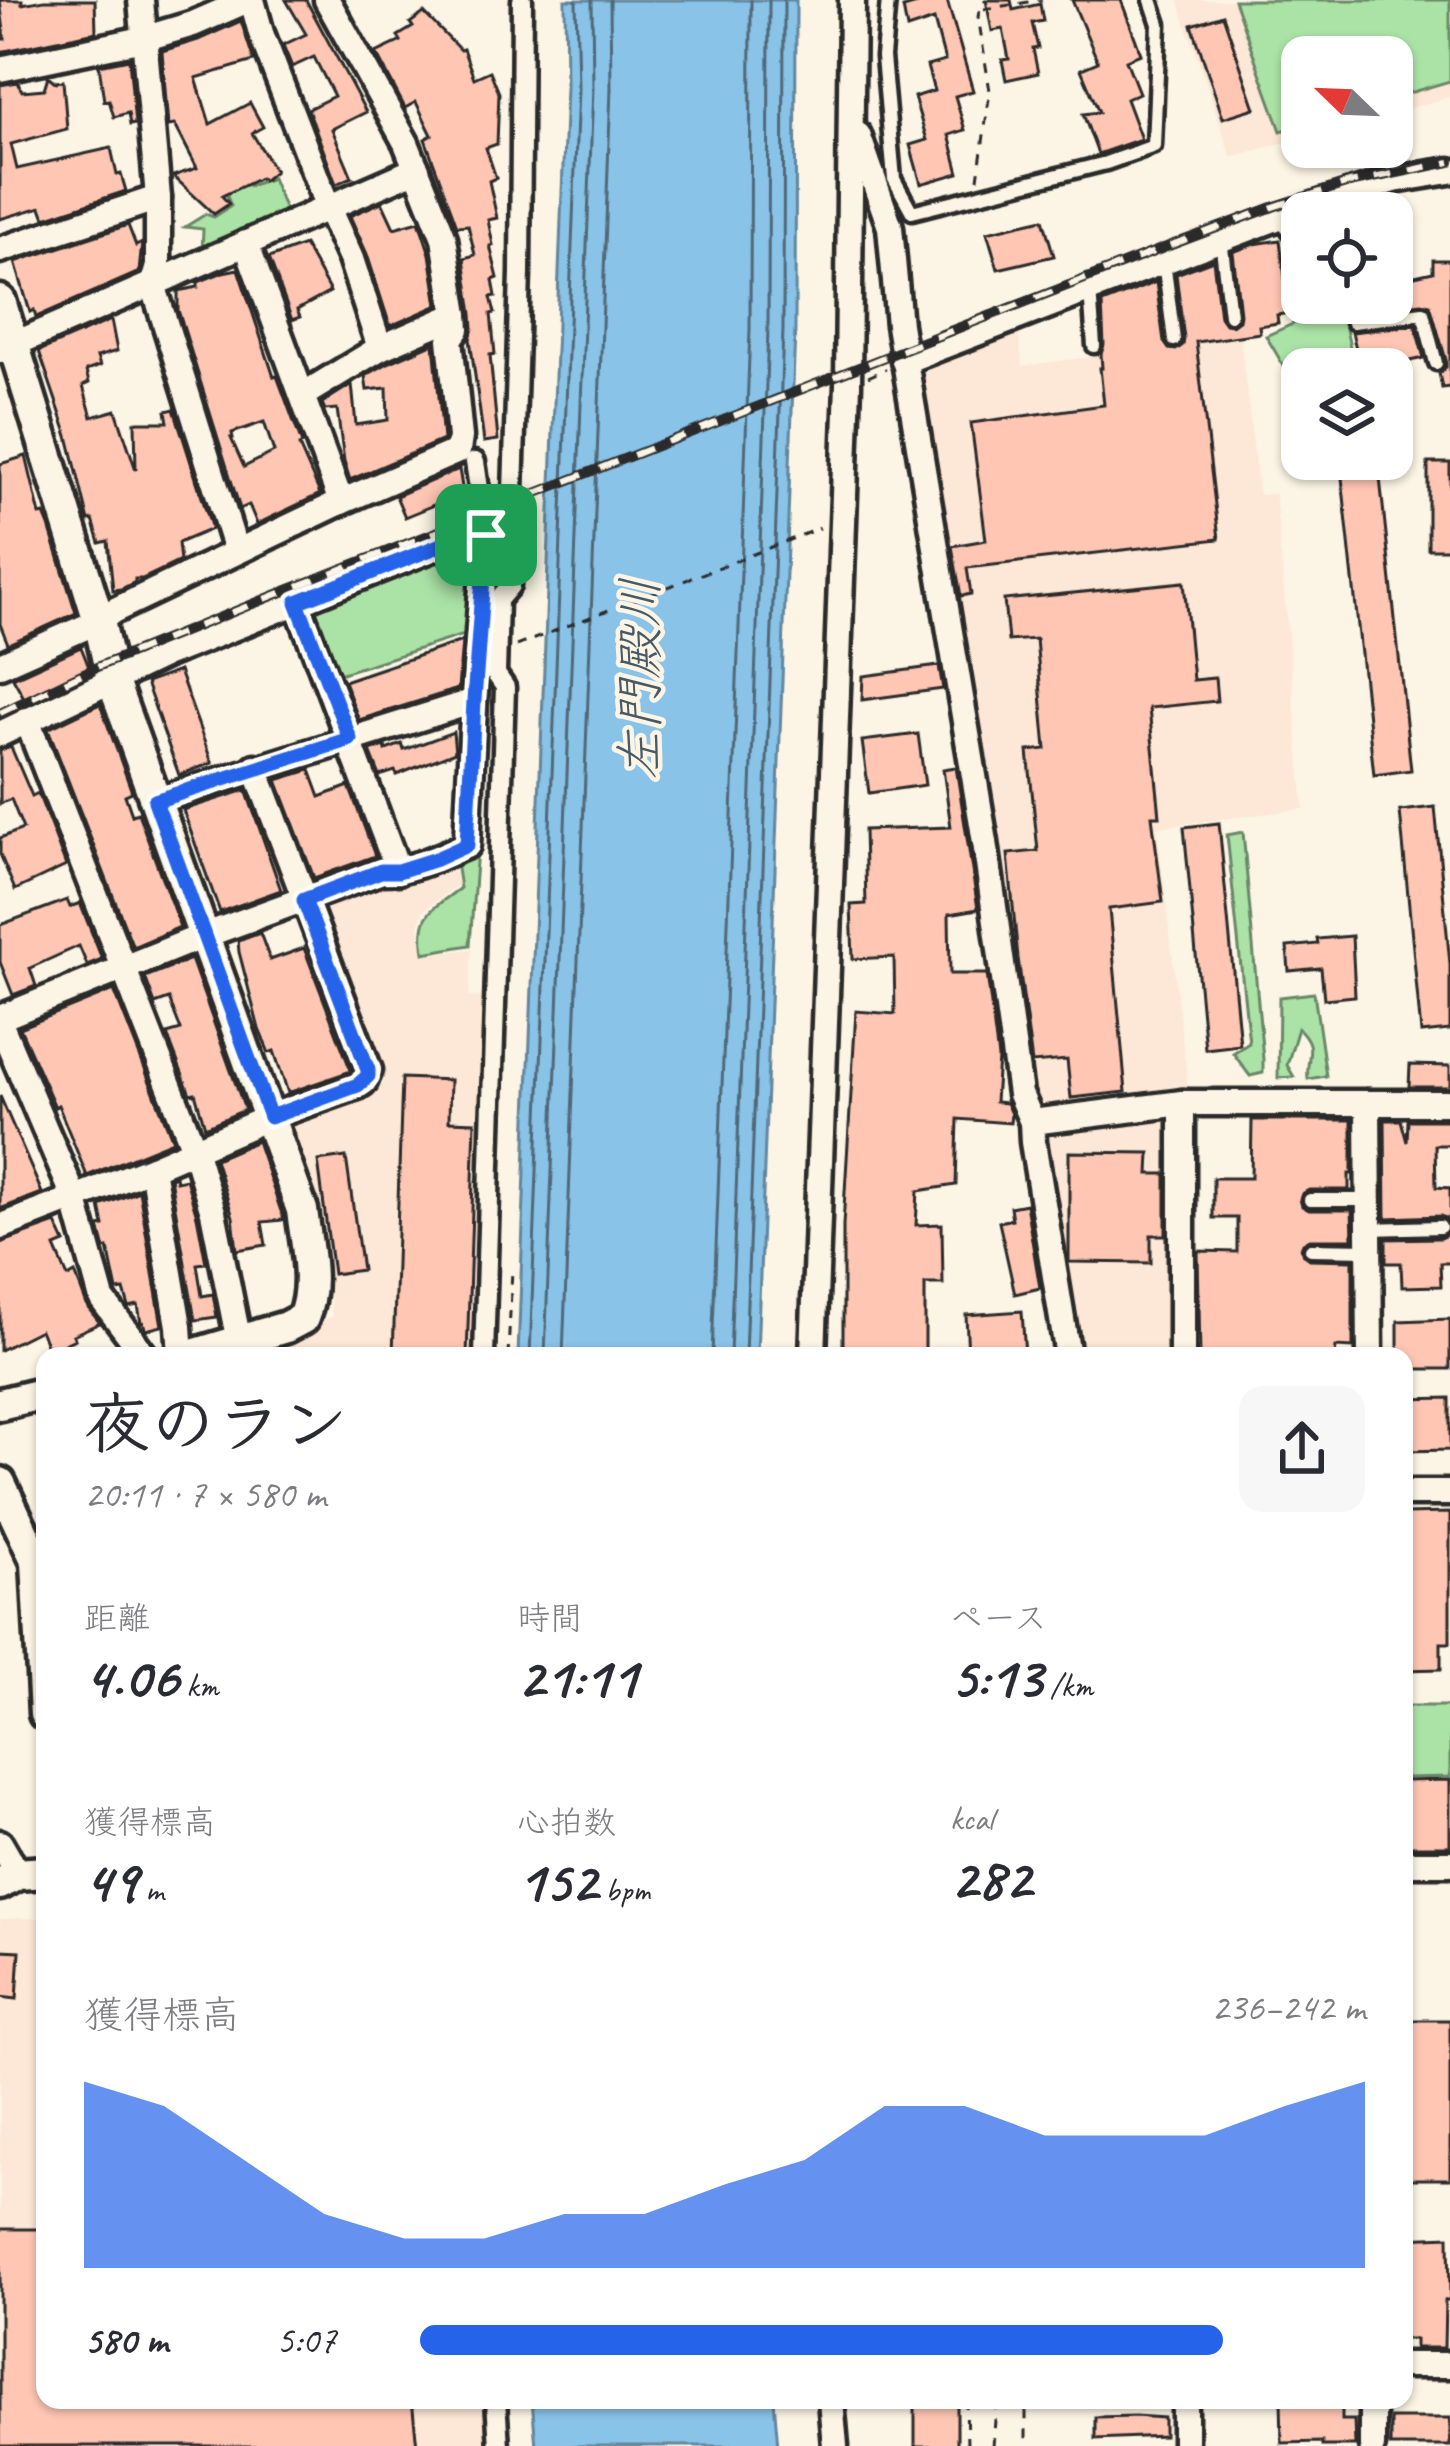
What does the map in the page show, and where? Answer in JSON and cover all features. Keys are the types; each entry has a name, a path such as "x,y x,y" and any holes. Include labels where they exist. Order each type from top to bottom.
{"street":[{"path":"141,0 158,198 158,266 153,284 236,551"},
{"path":"0,69 143,40 250,0 351,259 380,348"},
{"path":"138,1347 102,1299 74,1197 0,1021 203,936 467,845 486,529 444,238 406,143 327,0"},
{"path":"498,600 510,586 522,0"},
{"path":"813,1347 848,384 852,0"},
{"path":"851,116 890,227 904,361 985,842 1020,1094 1032,1122 1067,1347"},
{"path":"6,347 417,169"},
{"path":"904,361 1279,217 1394,180 1450,171"},
{"path":"0,250 158,198"},
{"path":"246,243 340,502"},
{"path":"0,302 6,347 100,621 112,679 302,1210 311,1283 303,1318 220,1347"},
{"path":"303,394 380,348 456,322"},
{"path":"1,660 100,621 236,551 458,451 450,339 456,322"},
{"path":"0,734 112,679 499,520 496,674 505,687 484,1347"},
{"path":"297,602 398,871"},
{"path":"155,801 474,701"},
{"path":"27,720 194,1149 213,1212 239,1342"},
{"path":"0,1227 358,1085 368,1076 255,767"},
{"path":"1032,1122 1182,1103 1450,1102"},
{"path":"1182,1103 1182,1347"},
{"path":"1368,1103 1370,1347"},
{"path":"152,1168 183,1347"},
{"path":"0,1404 36,1395"},
{"path":"0,1484 36,1560"},
{"path":"1413,1493 1450,1493"},
{"path":"0,1843 21,1876"},
{"path":"1413,1863 1450,1863"},
{"path":"1413,2365 1450,2366"},
{"path":"497,2409 499,2446"},
{"path":"832,2409 835,2446"},
{"path":"1184,2409 1185,2446"},
{"path":"1372,2409 1372,2446"}],"lane":[{"path":"888,0 884,57 894,179 912,212 1106,163 1154,146 1159,24 1151,0"},
{"path":"1221,239 1230,315"},
{"path":"1164,261 1174,340"},
{"path":"1090,289 1094,346"},
{"path":"1413,314 1423,313 1436,363"},
{"path":"1310,1200 1369,1200"},
{"path":"1311,1249 1440,1227"}],"path":[{"path":"977,186 990,91 978,16 985,0"},
{"path":"982,9 1042,0"},
{"path":"860,381 904,361"},
{"path":"508,649 830,524"},
{"path":"508,1347 512,1269"},
{"path":"967,2409 967,2446"},
{"path":"993,2446 996,2409"},
{"path":"1023,2409 1027,2446"}],"shaded area":[{"path":"1178,0 1450,0 1450,97 1413,107 1413,36 1281,36 1281,144 1231,157"},
{"path":"1019,331 1022,366 1240,337 1259,495 1275,494 1304,809 1157,827 1188,1087 1046,1108 1028,1093 911,383 930,369"},
{"path":"452,858 458,885 423,911 419,927 422,955 472,949 469,997 485,998 472,1347 269,1347 291,1341 332,1316 319,1203 291,1123 383,1084 323,921 330,901"},
{"path":"1173,1115 1174,1347 1076,1347 1041,1142 1049,1130"},
{"path":"36,1918 36,2409 485,2409 488,2446 0,2446 0,1919"}],"green space":[{"path":"1234,0 1450,0 1450,81 1413,92 1413,36 1281,36 1281,131"},
{"path":"272,178 287,215 202,252 203,229 185,227 231,206 226,194 244,181 249,186"},
{"path":"1293,324 1345,324 1350,348 1281,348 1281,361 1266,336"},
{"path":"468,550 475,555 470,633 336,675 314,617 319,606"},
{"path":"1243,832 1263,1059 1263,1073 1250,1076 1233,1053 1249,1043 1227,835"},
{"path":"477,848 470,945 424,953 428,914 460,888 455,856"},
{"path":"1314,993 1326,1076 1308,1079 1310,1047 1298,1028 1287,1065 1294,1077 1278,1078 1279,997"},
{"path":"1413,1706 1450,1706 1450,1777 1413,1778"}],"water":[{"name":"左門殿川","path":"565,0 796,0 795,330 757,1347 518,1347 566,87"},
{"path":"533,2409 775,2409 778,2446 536,2446"}],"building":[{"path":"0,0 22,0 22,4 95,0 96,32 0,52 0,39 5,39"},
{"path":"286,0 306,0 366,112 332,129 352,177 336,184 308,109 334,96 314,57 292,67 283,45 306,34"},
{"path":"917,0 947,0 973,91 955,96 965,130 949,135 959,173 921,184 910,145 927,140 914,97 934,91 927,66 945,61 934,20 907,29 903,8 918,4"},
{"path":"986,0 1011,0 1013,10 1040,4 1043,21 1032,23 1038,73 1006,80 1002,60 1009,59 1003,29 992,31"},
{"path":"1072,0 1121,0 1141,54 1126,60 1139,93 1126,99 1141,139 1098,154 1083,114 1099,112 1081,69 1098,62"},
{"path":"424,13 463,49 474,78 490,71 499,93 497,144 486,148 496,178 489,181 497,218 488,220 498,278 493,280 496,296 491,297 495,354 490,355 498,440 484,442 464,258 475,255 468,225 457,226 425,139 432,135 416,102 405,108 376,53 401,41 398,36"},
{"path":"1223,15 1255,108 1223,118 1192,25"},
{"path":"241,21 254,61 196,78 210,124 250,103 263,127 252,133 275,171 263,181 260,178 222,196 229,204 214,214 173,176 197,168 175,125 168,126 162,51"},
{"path":"129,59 135,124 130,125 128,113 114,117 109,100 104,101 99,65"},
{"path":"48,76 63,81 67,129 11,144 17,169 111,148 126,191 45,218 41,207 0,219 0,85 18,82 22,91 44,89"},
{"path":"382,202 394,228 419,221 438,305 390,326 350,216"},
{"path":"1043,219 1054,256 998,269 987,232"},
{"path":"128,225 136,246 142,243 139,272 36,317 34,310 30,312 15,262"},
{"path":"1280,240 1278,323 1259,326 1260,333 1196,342 1219,539 967,568 971,594 961,596 952,546 986,540 971,423 1104,405 1102,303 1156,282 1164,342 1176,350 1184,339 1176,274 1213,260 1220,317 1232,325 1240,314 1233,252"},
{"path":"304,245 330,292 297,310 300,317 292,320 269,258"},
{"path":"1433,260 1450,260 1450,387 1442,388 1439,373 1446,360 1430,305 1413,304 1413,276 1433,272"},
{"path":"238,269 320,494 257,524 249,505 240,509 178,310 178,291 198,287 198,282","holes":["264,422 274,452 244,467 232,433"]},
{"path":"111,320 117,351 97,357 100,366 86,371 89,383 83,386 92,417 116,410 136,470 135,422 168,422 166,411 174,409 212,529 178,543 180,561 113,590 108,541 100,543 93,520 89,521 68,436 39,351"},
{"path":"1415,325 1424,358 1413,361 1413,348 1356,348 1352,332"},
{"path":"434,343 443,440 350,480 337,409 325,410 322,403 352,384 356,425 388,420 387,388 367,390 365,376"},
{"path":"26,456 40,515 44,514 49,526 76,613 8,644 0,624 0,464"},
{"path":"1428,463 1450,463 1450,549 1428,549"},
{"path":"459,469 463,493 405,517 396,496"},
{"path":"1342,480 1380,480 1411,770 1374,775"},
{"path":"1184,582 1193,680 1215,678 1217,701 1149,708 1160,816 1152,816 1163,902 1109,909 1126,1092 1071,1098 1067,1060 1032,1063 1008,854 1038,851 1028,751 1046,749 1036,639 1008,641 1004,600"},
{"path":"462,641 458,689 359,720 344,681"},
{"path":"81,647 91,672 27,703 13,678"},
{"path":"939,666 943,689 862,700 863,676"},
{"path":"179,671 212,763 179,775 146,683"},
{"path":"100,704 132,792 125,795 132,815 138,813 180,927 133,947 48,729"},
{"path":"453,732 455,752 397,775 395,771 380,776 370,751 402,744 404,750"},
{"path":"918,734 925,785 869,793 862,741"},
{"path":"11,747 32,796 38,793 66,866 15,890 0,854 0,838 23,829 11,799 0,804 0,750"},
{"path":"956,767 978,909 949,914 950,974 987,974 998,1058 995,1102 1006,1103 1010,1123 958,1119 956,1185 918,1191 916,1225 942,1224 943,1284 925,1284 925,1347 843,1347 843,1225 856,1011 895,1014 894,957 853,959 851,905 866,904 864,830 951,827 943,769"},
{"path":"310,770 320,797 349,786 375,856 314,878 277,780"},
{"path":"246,790 281,890 220,912 183,810"},
{"path":"1435,807 1450,964 1450,1030 1421,1033 1400,811"},
{"path":"1219,823 1240,1045 1205,1049 1184,827"},
{"path":"67,900 70,907 80,903 102,959 87,965 79,946 30,968 36,986 13,995 0,962 0,925"},
{"path":"260,933 270,960 304,948 351,1071 288,1093 274,1051 269,1053 259,1029 239,952 238,941"},
{"path":"1352,936 1355,996 1324,999 1321,968 1289,971 1287,947"},
{"path":"191,959 245,1110 205,1127 195,1093 190,1094 167,1034 181,1030 169,999 155,1004 145,977"},
{"path":"114,990 173,1141 87,1176 20,1028"},
{"path":"1410,1065 1450,1066 1450,1087 1409,1087"},
{"path":"402,1078 450,1080 449,1121 475,1122 467,1347 393,1347"},
{"path":"0,1096 42,1193 0,1209"},
{"path":"1252,1120 1352,1120 1349,1190 1309,1190 1300,1199 1309,1210 1352,1210 1353,1239 1310,1239 1301,1248 1310,1259 1353,1260 1353,1347 1200,1347 1198,1251 1237,1252 1237,1218 1213,1218 1213,1178 1251,1178"},
{"path":"1385,1120 1401,1120 1407,1142 1408,1120 1450,1120 1450,1145 1435,1145 1436,1187 1450,1188 1450,1225 1440,1216 1386,1218"},
{"path":"257,1141 284,1220 262,1222 266,1245 237,1250 233,1217 215,1159"},
{"path":"1069,1152 1150,1153 1149,1174 1166,1174 1166,1235 1151,1235 1151,1263 1069,1262"},
{"path":"346,1157 362,1270 333,1274 318,1161"},
{"path":"175,1176 176,1181 186,1179 206,1263 197,1264 202,1296 213,1294 217,1317 195,1320 170,1178"},
{"path":"139,1191 162,1326 146,1330 138,1305 129,1307 124,1290 117,1291 99,1227 104,1226 100,1206"},
{"path":"1026,1204 1040,1288 1015,1294 999,1222 1012,1219 1010,1207"},
{"path":"56,1223 65,1243 55,1247 68,1277 75,1273 88,1308 100,1323 58,1347 47,1347 40,1330 0,1350 0,1243"},
{"path":"1450,1229 1450,1263 1440,1263 1441,1286 1402,1287 1401,1263 1386,1263 1386,1239 1440,1238"},
{"path":"1022,1311 1024,1347 968,1347 966,1315"},
{"path":"1450,1319 1450,1369 1413,1369 1413,1347 1398,1347 1398,1321"},
{"path":"1450,1398 1450,1450 1413,1451 1413,1399"},
{"path":"1450,1513 1450,1643 1441,1643 1441,1669 1413,1670 1413,1514"},
{"path":"1450,1780 1450,1846 1413,1846 1413,1781"},
{"path":"0,1950 20,1951 17,1999 0,1997"},
{"path":"1413,2020 1450,2020 1450,2179 1413,2179"},
{"path":"0,2229 36,2229 36,2409 413,2409 417,2446 0,2446"},
{"path":"1449,2236 1450,2300 1445,2300 1444,2348 1415,2348 1413,2238"},
{"path":"915,2409 957,2409 957,2446 915,2446"},
{"path":"1281,2409 1342,2409 1342,2420 1354,2420 1355,2446 1282,2443"},
{"path":"1095,2417 1164,2418 1164,2436 1095,2439"},
{"path":"1390,2418 1450,2418 1450,2446 1390,2446"}],"railway":[{"path":"0,713 92,669 275,595 1174,244 1349,183 1450,162"}],"route":[{"path":"474,532 486,535 467,845 304,900 368,1076 358,1085 270,1117 155,801 350,739 297,602 474,532"}]}
